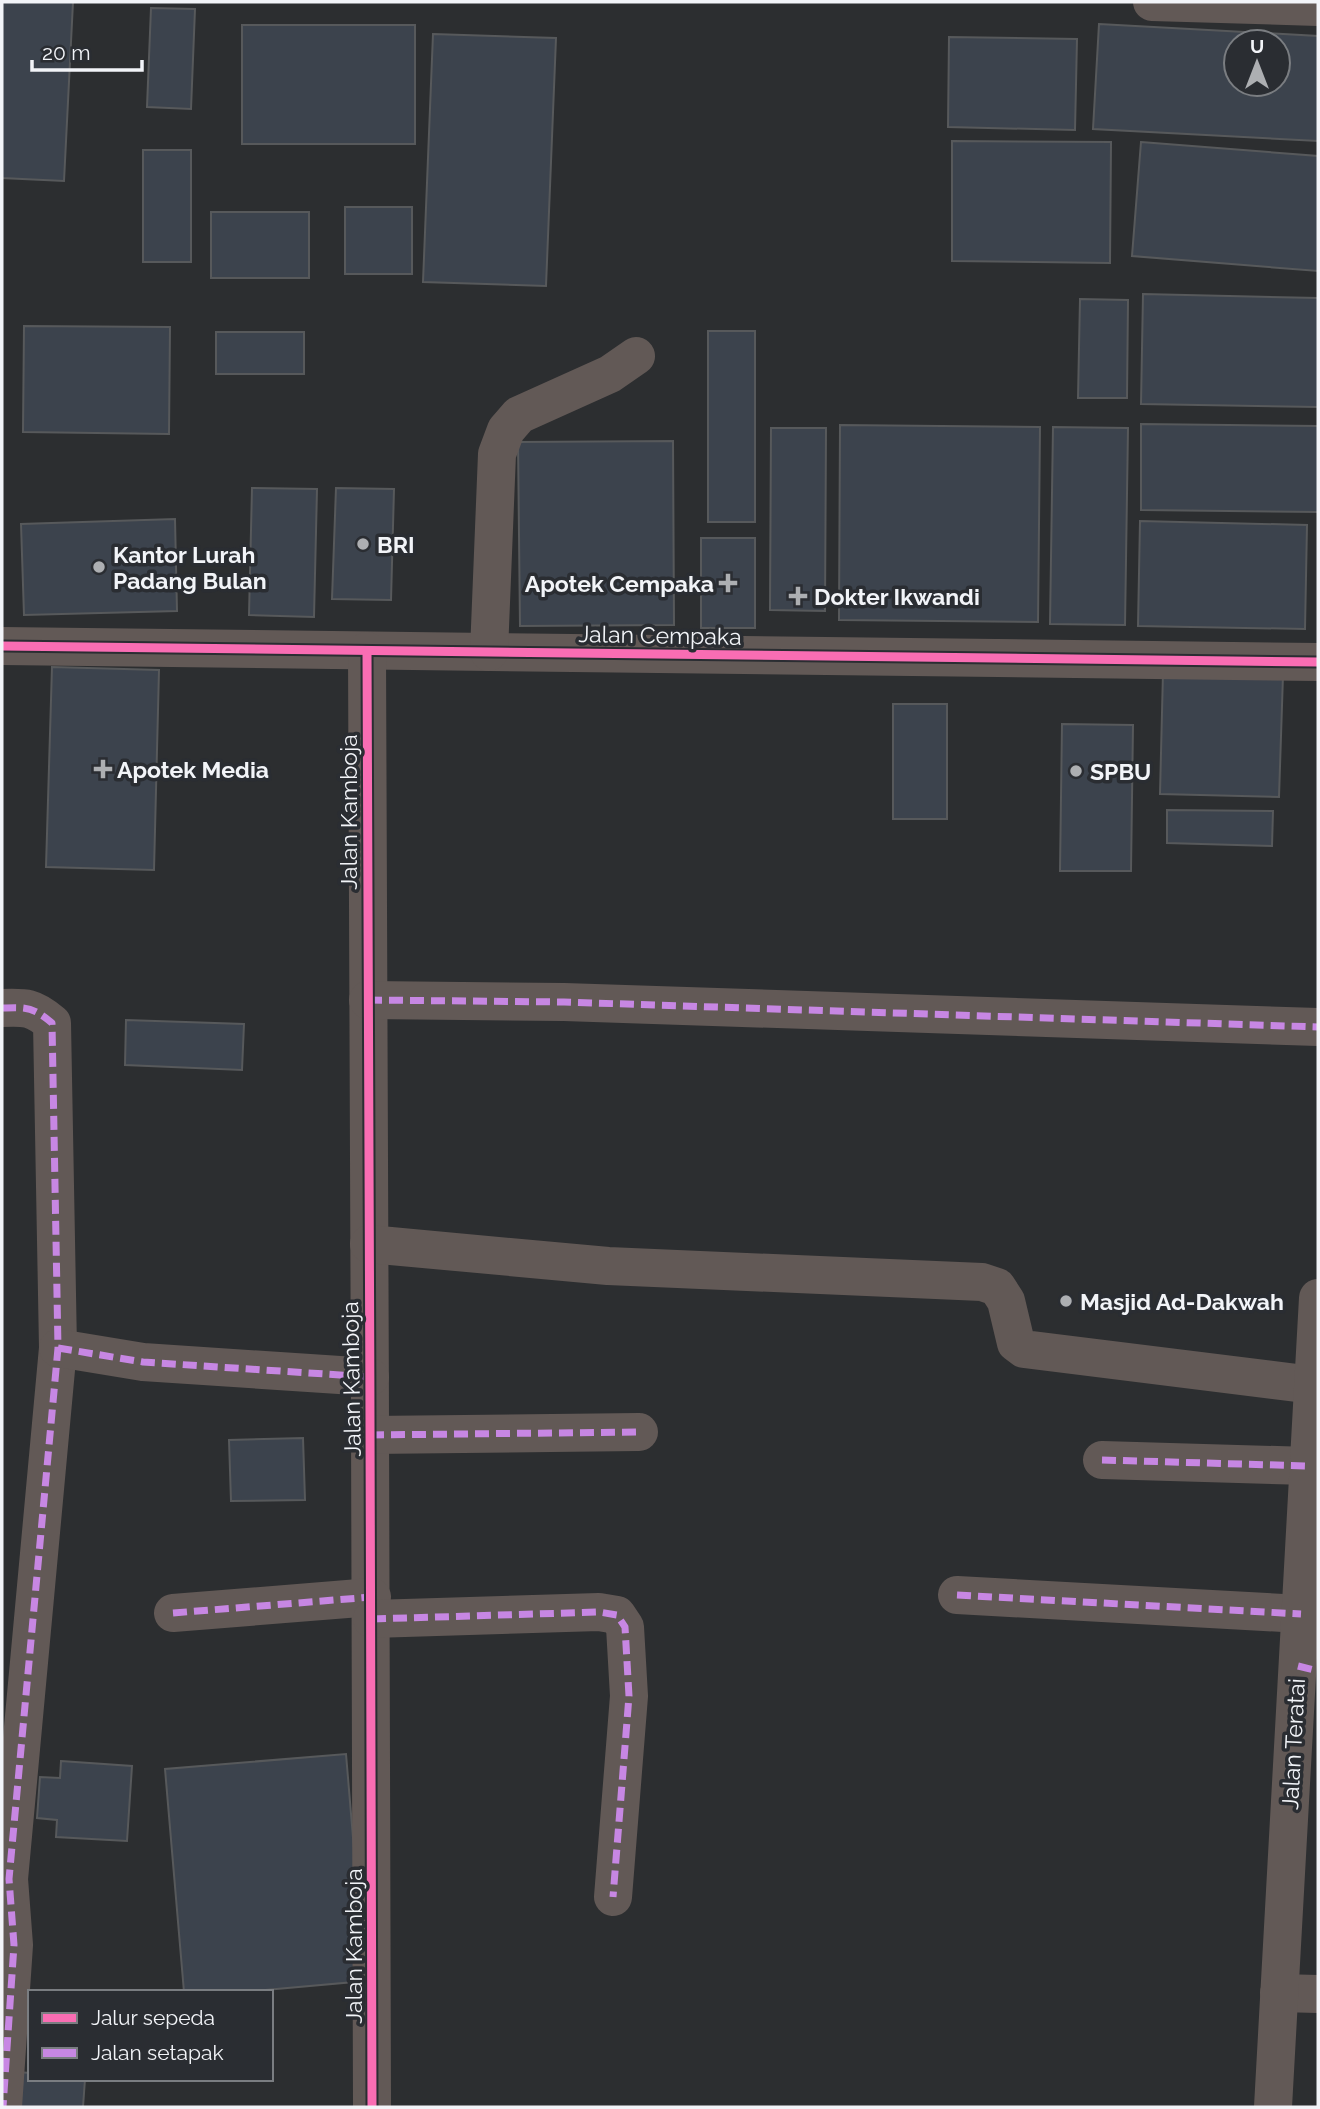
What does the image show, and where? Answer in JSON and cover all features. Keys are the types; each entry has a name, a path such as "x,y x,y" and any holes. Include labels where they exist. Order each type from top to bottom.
{"street":[{"path":"1152,2 1318,7"},
{"path":"489,652 497,454 506,430 519,415 610,374 636,356"},
{"name":"Jalan Cempaka","path":"2,646 1318,662"},
{"name":"Jalan Kamboja","path":"367,651 372,2107"},
{"path":"368,1000 564,1002 1318,1027"},
{"path":"2,1008 22,1007 38,1012 52,1023 58,1348 5,1879 14,1945 3,2107"},
{"path":"369,1244 608,1266 982,1282 997,1287 1006,1301 1016,1343 1024,1349 1314,1385"},
{"name":"Jalan Teratai","path":"1273,2107 1279,1993 1308,1668 1301,1614 1318,1298"},
{"path":"58,1348 143,1362 370,1377"},
{"path":"370,1435 639,1432"},
{"path":"1102,1460 1309,1466"},
{"path":"957,1595 1301,1614"},
{"path":"173,1613 372,1608 599,1612 617,1615 625,1627 629,1696 613,1897"},
{"path":"1279,1993 1318,1994"}],"building":[{"path":"2,2 73,2 64,181 2,178"},
{"path":"151,8 195,9 191,109 147,107"},
{"path":"1099,24 1222,31 1222,98 1292,98 1292,35 1318,36 1318,141 1093,129"},
{"path":"242,25 415,25 415,144 242,144"},
{"path":"433,34 556,38 546,286 423,282"},
{"path":"949,37 1077,39 1075,130 948,127"},
{"path":"952,141 1111,142 1110,263 952,261"},
{"path":"1141,142 1318,156 1318,271 1132,256"},
{"path":"143,150 191,150 191,262 143,262"},
{"path":"345,207 412,207 412,274 345,274"},
{"path":"211,212 309,212 309,278 211,278"},
{"path":"1143,294 1318,298 1318,407 1141,404"},
{"path":"1080,299 1128,300 1127,398 1078,398"},
{"path":"24,326 170,327 169,434 23,432"},
{"path":"708,331 755,331 755,522 708,522"},
{"path":"216,332 304,332 304,374 216,374"},
{"path":"1141,424 1318,426 1318,512 1141,510"},
{"path":"840,425 1040,427 1038,622 839,620"},
{"path":"1053,427 1128,428 1125,625 1050,624"},
{"path":"771,428 826,428 825,611 770,610"},
{"path":"673,441 674,625 520,626 518,442"},
{"path":"252,488 317,489 314,617 249,615"},
{"name":"BRI","path":"336,488 394,489 391,600 332,599"},
{"name":"Kantor Lurah Padang Bulan","path":"175,519 177,611 24,615 21,524"},
{"path":"1140,521 1307,525 1305,629 1138,626"},
{"name":"Apotek Cempaka","path":"701,538 755,538 755,628 701,628"},
{"name":"Apotek Media","path":"52,667 159,670 154,870 46,867"},
{"path":"1163,672 1283,675 1279,797 1160,794"},
{"path":"893,704 947,704 947,819 893,819"},
{"path":"1062,724 1133,725 1131,871 1060,871"},
{"path":"1167,810 1273,811 1272,846 1167,843"},
{"path":"126,1020 244,1024 242,1070 125,1065"},
{"path":"303,1438 305,1500 231,1501 229,1440"},
{"path":"346,1754 365,1981 265,1990 184,1990 165,1769"},
{"path":"61,1761 132,1766 127,1841 56,1837 57,1820 37,1818 40,1777 60,1778"},
{"path":"17,2072 28,2073 28,2081 85,2081 83,2107 15,2107"}],"marked path":[{"path":"368,1000 564,1002 1318,1027"},
{"path":"2,1008 29,1009 52,1023 58,1348 9,1879 14,1945 3,2107"},
{"path":"58,1348 143,1362 370,1377"},
{"path":"370,1435 639,1432"},
{"path":"1102,1460 1309,1466"},
{"path":"957,1595 1301,1614"},
{"path":"173,1613 372,1597"},
{"path":"372,1619 599,1612 617,1615 625,1627 629,1696 613,1897"},
{"path":"1298,1666 1318,1671"}],"cycle path":[{"path":"2,646 1318,662"},
{"path":"367,651 372,2107"}],"place":[{"name":"BRI","path":"363,544"},
{"name":"Kantor Lurah Padang Bulan","path":"99,567"},
{"name":"Apotek Cempaka","path":"728,583"},
{"name":"Dokter Ikwandi","path":"798,596"},
{"name":"Apotek Media","path":"103,769"},
{"name":"SPBU","path":"1076,771"},
{"name":"Masjid Ad-Dakwah","path":"1066,1301"}]}
